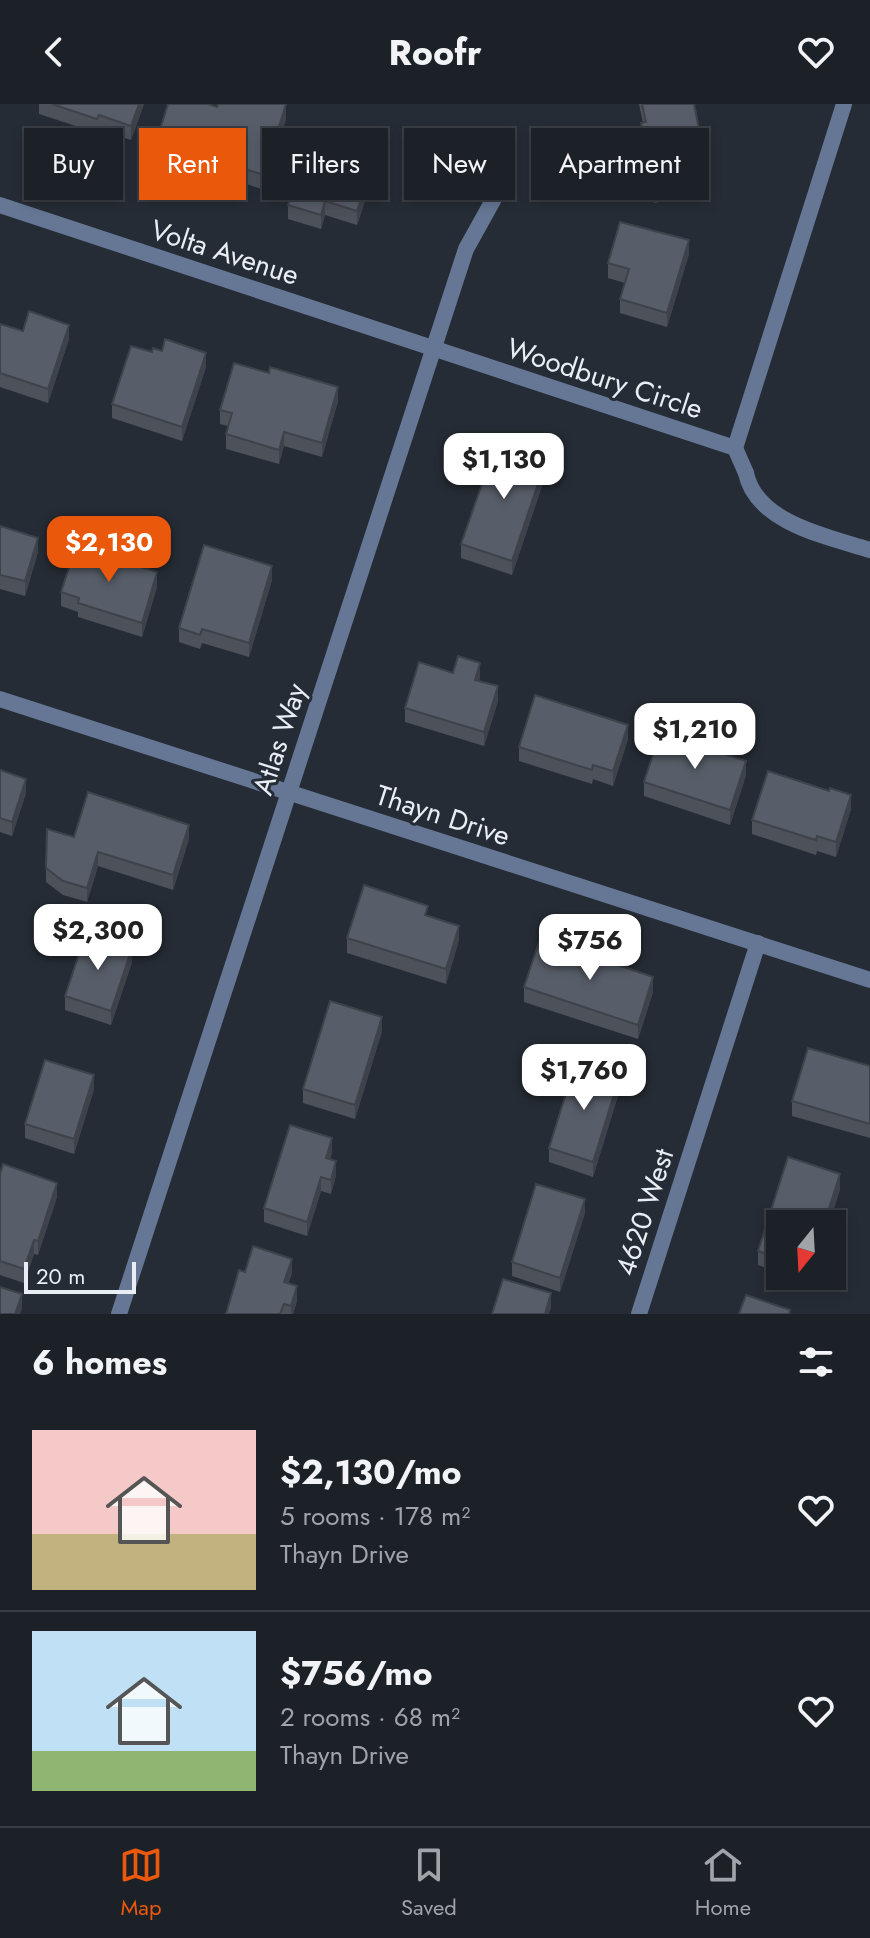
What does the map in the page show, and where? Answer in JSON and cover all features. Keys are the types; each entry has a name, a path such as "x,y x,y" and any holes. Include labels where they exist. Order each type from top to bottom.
{"street":[{"path":"844,104 735,448 748,483 768,508 794,526 870,550"},
{"name":"Atlas Way","path":"119,1314 466,249 493,200"},
{"name":"Volta Avenue","path":"0,205 433,349"},
{"name":"Woodbury Circle","path":"433,349 735,448"},
{"name":"Thayn Drive","path":"0,699 870,980"},
{"name":"4620 West","path":"639,1314 758,943"}],"building":[{"path":"52,104 139,104 131,126"},
{"path":"168,104 208,104 217,107 218,104 286,104 279,128 262,128 262,174 246,169 246,128 161,128"},
{"path":"642,104 694,104 699,128 642,128 641,123 646,122"},
{"path":"290,200 361,200 357,211 325,201 321,215 288,205"},
{"path":"620,222 689,240 667,313 620,299 629,269 608,263"},
{"path":"29,311 69,325 48,389 0,373 0,324 23,331"},
{"path":"165,339 206,353 182,427 112,404 131,346 152,352 153,348 162,351"},
{"path":"234,363 269,373 270,367 338,387 322,443 284,432 279,450 226,434 232,413 220,410"},
{"path":"497,441 547,457 512,561 461,544"},
{"path":"0,526 38,538 25,581 0,575"},
{"path":"204,545 272,566 249,643 202,629 200,635 179,628"},
{"path":"76,546 157,572 142,623 78,603 79,598 61,592"},
{"path":"458,656 480,663 475,680 498,686 484,732 405,708 419,662 453,673"},
{"path":"535,695 628,725 613,771 593,765 592,770 519,747"},
{"path":"660,732 746,761 730,810 644,782"},
{"path":"0,770 26,779 12,822 0,818"},
{"path":"768,771 851,795 836,842 817,836 816,840 752,820"},
{"path":"88,792 189,825 173,875 98,852 87,888 63,881 46,868 47,829 74,837"},
{"path":"364,885 428,906 425,915 459,926 446,969 347,938"},
{"path":"86,933 132,948 111,1011 65,996"},
{"path":"539,942 577,955 579,948 653,977 638,1025 524,987"},
{"path":"330,1001 382,1017 355,1105 303,1089"},
{"path":"808,1048 870,1066 870,1124 792,1101"},
{"path":"45,1060 94,1075 74,1139 25,1124"},
{"path":"576,1061 620,1075 593,1162 549,1148"},
{"path":"290,1125 332,1138 326,1158 336,1161 331,1180 321,1177 307,1222 264,1208"},
{"path":"788,1157 840,1174 828,1210 771,1210"},
{"path":"3,1164 57,1183 38,1241 34,1240 24,1269 0,1261 0,1174"},
{"path":"536,1184 585,1199 560,1278 512,1262"},
{"path":"766,1226 766,1254 758,1251"},
{"path":"253,1246 292,1259 284,1282 297,1286 291,1306 284,1304 280,1314 226,1314 239,1270 245,1272"},
{"path":"503,1279 551,1293 545,1314 492,1314"},
{"path":"0,1287 22,1294 15,1314 0,1314"},
{"path":"746,1295 790,1310 789,1314 739,1314"}]}
